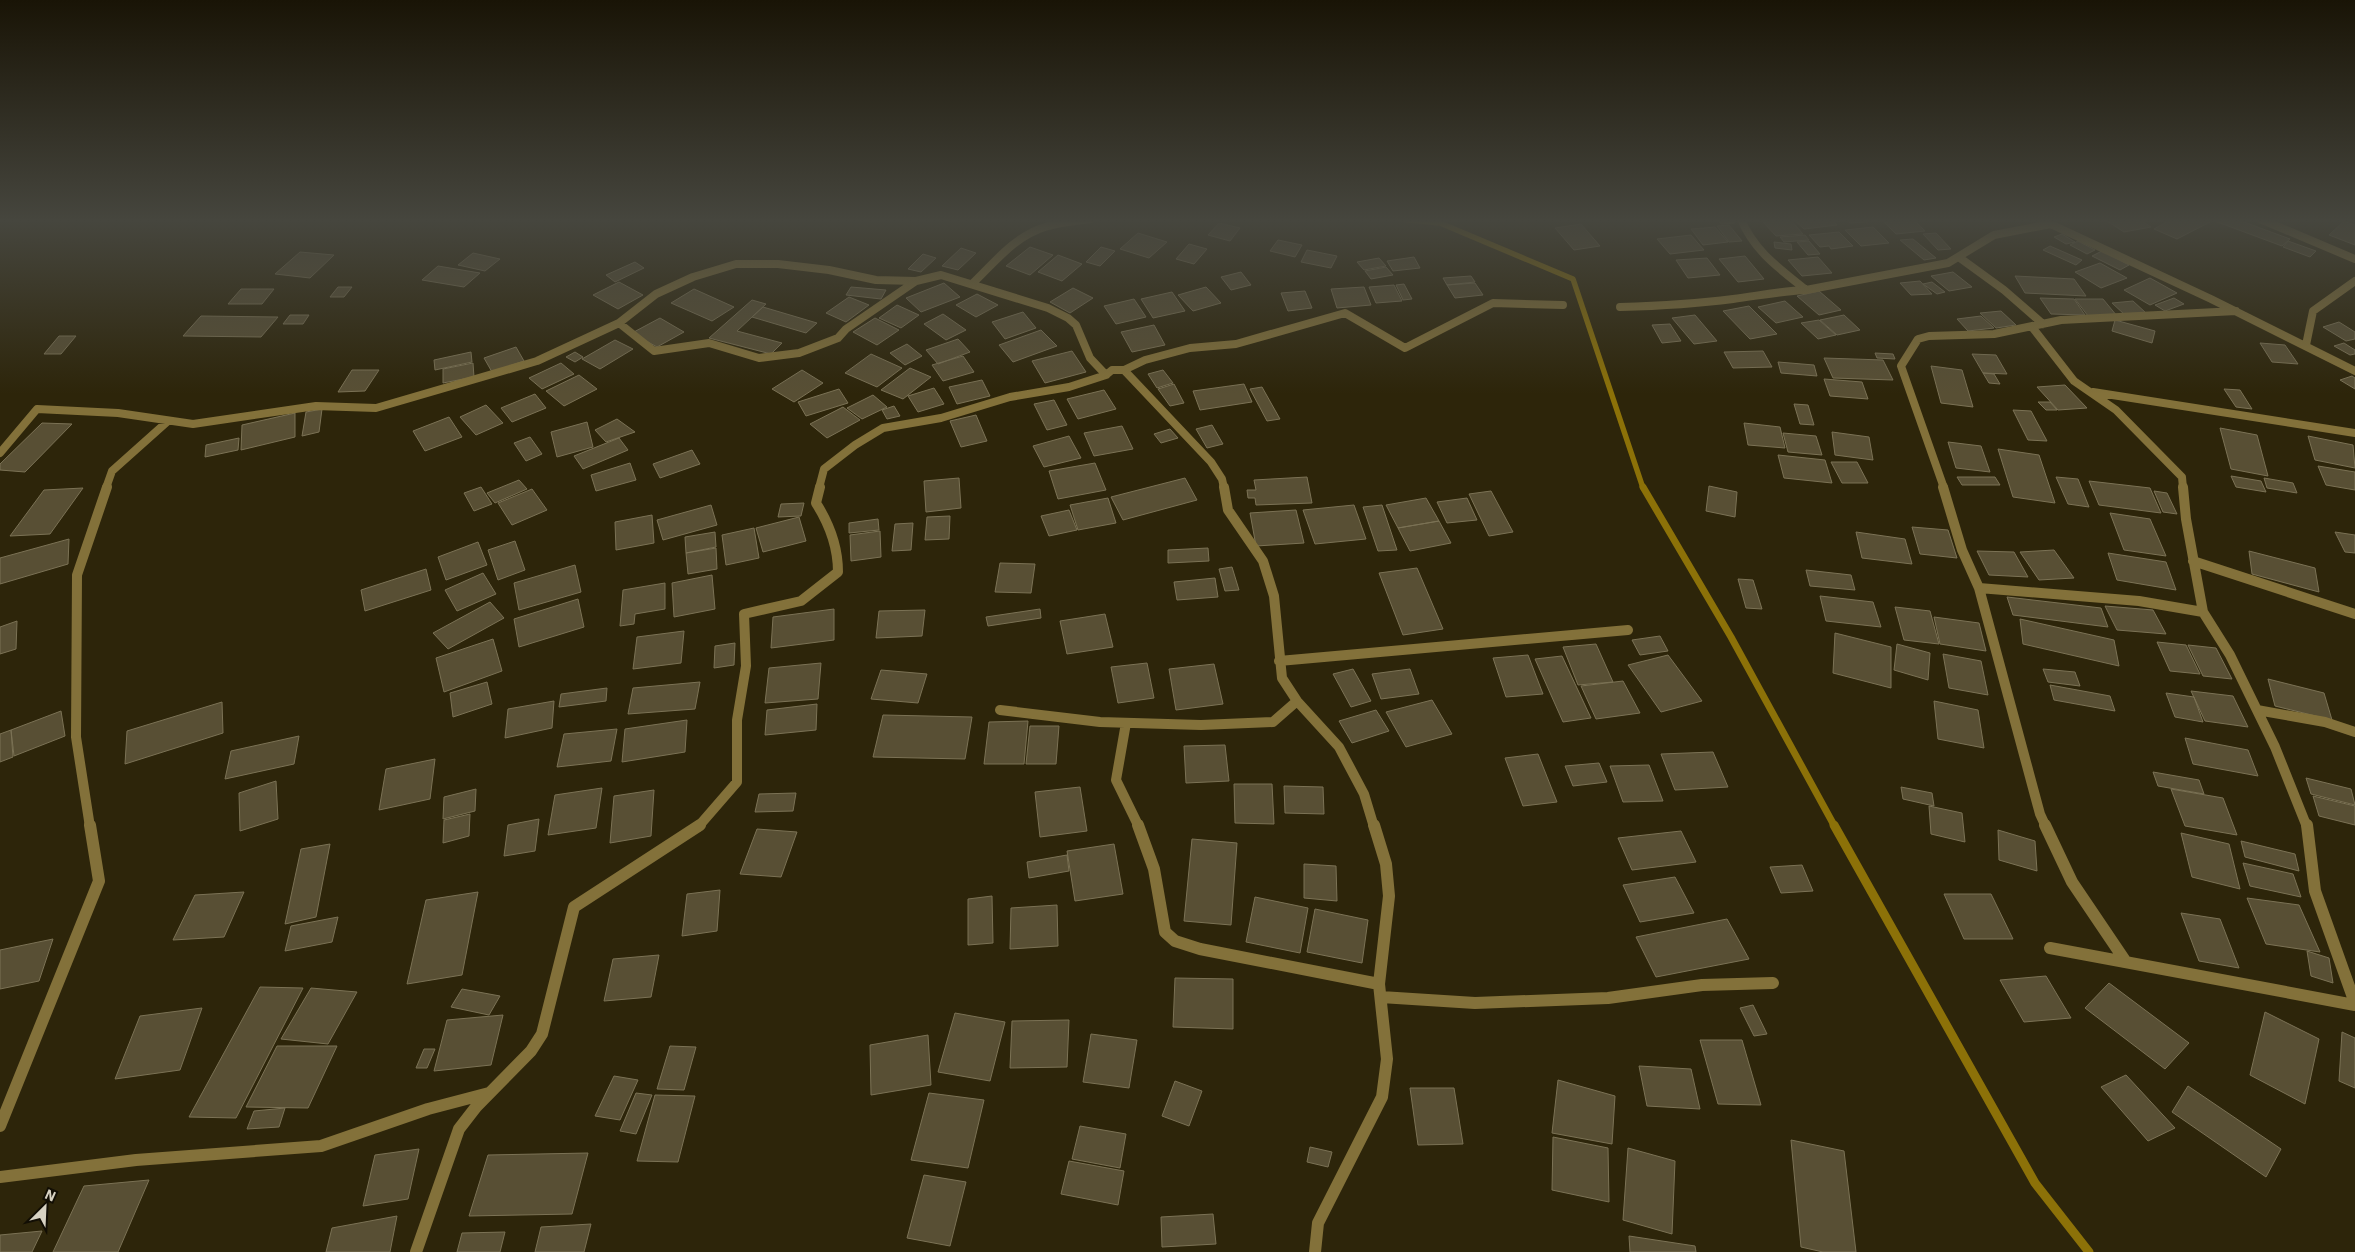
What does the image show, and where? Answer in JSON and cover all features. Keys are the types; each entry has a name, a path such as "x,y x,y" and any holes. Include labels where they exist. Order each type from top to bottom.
{"street":[{"path":"0,453 37,409 118,413 193,424 316,406 376,408 537,361 619,323 656,294 692,277"},
{"path":"864,277 876,280 916,281 931,277"},
{"path":"949,277 1048,308 1068,318 1076,325 1090,358 1106,375"},
{"path":"972,284 979,277"},
{"path":"1791,277 1806,290"},
{"path":"1620,307 1678,305 1734,299 1782,291 1806,290 1867,277"},
{"path":"1987,277 2043,324"},
{"path":"2164,277 2306,345 2355,372"},
{"path":"619,323 654,351 709,343 759,358 799,353 838,338 846,329 916,281"},
{"path":"2306,345 2313,311 2355,281"},
{"path":"416,1252 459,1129 490,1093 531,1051 542,1034 574,907 702,824 737,782 737,720 746,666 744,614 801,601 838,572 839,553 828,522 816,504 824,469 855,445 883,428 940,418 1010,397 1069,387 1106,375 1112,370 1124,370 1145,360 1190,348 1236,344 1345,313 1404,348 1493,303 1563,305"},
{"path":"2126,962 2072,882 2040,814 1979,588 1962,550 1944,489 1901,366 1918,339 1929,336 1994,334 2061,320 2236,311"},
{"path":"2032,327 2074,381 2116,410 2182,477 2193,561 2203,612 2230,655 2258,710 2307,824 2315,891 2348,990 2355,1004"},
{"path":"1124,370 1211,462 1222,479 1228,510 1263,561 1274,596 1282,678 1297,702 1339,747 1364,794 1386,864 1389,896 1379,984 1387,1059 1382,1097 1318,1223 1315,1252"},
{"path":"2090,392 2355,433"},
{"path":"0,1126 99,881 76,737 77,575 112,472 168,421"},
{"path":"2193,561 2355,614"},
{"path":"1979,588 2139,601 2203,612"},
{"path":"1279,661 1628,630"},
{"path":"1000,710 1100,722 1201,725 1274,722 1297,702"},
{"path":"2258,710 2324,722 2355,732"},
{"path":"1126,723 1116,780 1143,836 1154,869 1165,932 1175,941 1200,950 1379,984"},
{"path":"2050,948 2355,1004"},
{"path":"1380,997 1475,1004 1608,998 1702,985 1773,983"},
{"path":"0,1177 136,1160 321,1146 428,1110 490,1093"}],"building":[{"path":"425,277 475,277 464,287 422,280"},
{"path":"609,277 624,277 615,282"},
{"path":"1052,277 1066,277 1062,281"},
{"path":"1221,277 1245,277 1251,285 1231,290"},
{"path":"1472,277 1475,282 1447,285 1443,278"},
{"path":"1734,277 1763,277 1764,279 1738,282"},
{"path":"1933,277 1960,277 1972,287 1949,291"},
{"path":"2016,277 2074,279 2086,296 2025,293"},
{"path":"2084,277 2127,278 2101,288"},
{"path":"2150,278 2177,293 2150,305 2124,290"},
{"path":"1920,281 1932,294 1911,295 1900,283"},
{"path":"619,282 643,295 618,309 593,295"},
{"path":"1932,282 1945,292 1937,294 1923,284"},
{"path":"944,283 960,297 921,312 906,298"},
{"path":"1475,283 1483,295 1455,298 1447,285"},
{"path":"1404,284 1412,299 1403,300 1396,285"},
{"path":"1394,285 1402,301 1376,303 1369,287"},
{"path":"338,287 352,287 344,297 330,297"},
{"path":"851,287 886,290 881,299 846,295"},
{"path":"1206,287 1221,303 1193,311 1178,295"},
{"path":"1364,287 1371,305 1337,308 1331,289"},
{"path":"1073,288 1093,298 1070,313 1050,302"},
{"path":"241,289 274,289 262,304 228,304"},
{"path":"694,289 734,307 712,321 671,303"},
{"path":"1305,291 1312,308 1288,311 1281,293"},
{"path":"1819,291 1841,310 1819,315 1797,296"},
{"path":"1172,292 1185,311 1153,318 1141,299"},
{"path":"977,294 998,305 976,317 956,305"},
{"path":"849,297 869,305 846,322 826,313"},
{"path":"2040,298 2074,299 2085,315 2051,314"},
{"path":"2174,298 2184,304 2165,311 2155,305"},
{"path":"1134,299 1146,317 1116,324 1104,306"},
{"path":"2075,299 2103,299 2117,316 2088,316"},
{"path":"752,300 766,304 737,331 782,343 771,354 709,338"},
{"path":"1785,301 1803,317 1776,323 1758,307"},
{"path":"2133,301 2146,313 2125,315 2112,303"},
{"path":"897,305 919,315 901,328 879,318"},
{"path":"1749,306 1777,334 1750,339 1723,311"},
{"path":"763,307 817,323 806,333 752,317"},
{"path":"2001,311 2016,325 1996,328 1980,313"},
{"path":"1023,312 1036,328 1005,339 992,322"},
{"path":"943,314 966,330 946,340 924,324"},
{"path":"290,315 309,315 303,324 283,324"},
{"path":"1695,315 1717,341 1694,344 1672,318"},
{"path":"1844,315 1860,330 1837,335 1820,320"},
{"path":"201,316 278,317 261,337 183,336"},
{"path":"1981,316 1994,328 1968,331 1957,319"},
{"path":"660,318 684,332 657,347 632,333"},
{"path":"875,318 899,330 877,345 853,332"},
{"path":"1819,320 1836,335 1818,339 1801,323"},
{"path":"2115,320 2155,331 2152,343 2112,331"},
{"path":"2339,322 2355,332 2355,339 2346,341 2323,327"},
{"path":"1670,324 1681,341 1662,343 1652,325"},
{"path":"1154,325 1165,345 1132,352 1121,332"},
{"path":"1041,330 1057,346 1013,362 999,345"},
{"path":"59,336 76,336 61,354 44,354"},
{"path":"958,339 970,352 938,364 926,350"},
{"path":"615,340 633,349 600,369 582,359"},
{"path":"2260,343 2285,345 2298,364 2272,362"},
{"path":"2344,343 2355,350 2355,354 2350,355 2334,346"},
{"path":"907,344 922,356 905,365 890,353"},
{"path":"516,347 524,361 492,372 484,358"},
{"path":"1072,351 1086,372 1045,383 1032,361"},
{"path":"1763,351 1772,367 1733,368 1724,352"},
{"path":"471,352 472,362 435,370 434,360"},
{"path":"575,352 583,357 575,362 566,357"},
{"path":"1875,353 1893,354 1895,359 1877,358"},
{"path":"871,354 902,368 877,387 845,373"},
{"path":"1972,354 1996,355 2007,374 1983,373"},
{"path":"963,356 974,372 943,381 932,365"},
{"path":"1824,358 1883,360 1893,380 1833,378"},
{"path":"1778,362 1814,365 1817,376 1781,373"},
{"path":"473,363 474,377 443,383 443,369"},
{"path":"561,363 574,374 542,389 529,378"},
{"path":"1931,366 1962,370 1973,407 1941,403"},
{"path":"910,368 931,377 903,399 881,390"},
{"path":"352,370 379,370 365,391 338,392"},
{"path":"802,370 823,383 794,402 772,389"},
{"path":"1163,370 1173,383 1157,388 1148,374"},
{"path":"1983,373 1994,374 2000,384 1989,383"},
{"path":"579,375 597,389 564,406 546,391"},
{"path":"2352,376 2355,378 2355,389 2340,380"},
{"path":"1824,379 1862,382 1868,399 1830,396"},
{"path":"982,380 990,396 957,404 949,387"},
{"path":"1174,384 1184,403 1170,406 1158,389"},
{"path":"1244,384 1252,402 1200,410 1193,391"},
{"path":"2065,385 2087,408 2058,410 2037,387"},
{"path":"1262,387 1280,419 1267,421 1250,389"},
{"path":"934,388 944,404 918,412 908,396"},
{"path":"839,389 848,403 806,416 798,402"},
{"path":"2224,389 2240,390 2252,409 2236,407"},
{"path":"1104,390 1116,409 1078,419 1067,399"},
{"path":"535,394 546,408 512,422 501,408"},
{"path":"873,395 887,407 862,419 847,408"},
{"path":"1054,400 1067,425 1047,430 1034,404"},
{"path":"2038,402 2050,402 2057,410 2046,410"},
{"path":"1794,404 1808,405 1814,425 1800,424"},
{"path":"486,405 503,423 476,435 460,417"},
{"path":"894,406 900,416 887,419 882,410"},
{"path":"843,407 860,420 827,438 810,424"},
{"path":"322,409 319,432 302,436 306,412"},
{"path":"2013,410 2031,411 2047,441 2028,440"},
{"path":"295,413 295,437 241,450 242,425"},
{"path":"976,415 987,441 961,447 950,421"},
{"path":"449,417 462,437 425,451 413,431"},
{"path":"617,419 635,432 606,442 595,430"},
{"path":"587,422 593,447 557,457 551,432"},
{"path":"42,423 72,424 25,472 0,470 0,464"},
{"path":"1744,423 1780,427 1785,448 1748,445"},
{"path":"1212,425 1223,444 1207,448 1196,429"},
{"path":"1122,426 1133,449 1094,456 1084,433"},
{"path":"2220,428 2257,435 2268,476 2231,469"},
{"path":"1170,429 1178,438 1161,443 1154,434"},
{"path":"1832,432 1869,437 1873,460 1835,455"},
{"path":"1783,433 1816,436 1822,455 1788,452"},
{"path":"1069,436 1081,458 1044,467 1033,446"},
{"path":"2308,436 2353,445 2355,468 2315,460"},
{"path":"530,437 542,454 526,461 514,443"},
{"path":"239,438 238,450 205,457 206,445"},
{"path":"619,438 628,450 583,469 574,456"},
{"path":"1948,442 1981,446 1990,472 1956,468"},
{"path":"1998,449 2039,455 2055,503 2013,497"},
{"path":"692,450 700,464 660,478 653,464"},
{"path":"1778,455 1825,460 1832,483 1784,478"},
{"path":"1831,462 1857,462 1868,483 1842,483"},
{"path":"630,463 636,480 596,491 591,475"},
{"path":"1095,463 1106,490 1058,499 1049,471"},
{"path":"2318,466 2355,472 2355,490 2326,485"},
{"path":"2231,476 2261,481 2266,492 2236,487"},
{"path":"1307,477 1312,503 1256,505 1255,498 1248,498 1247,490 1256,490 1254,480"},
{"path":"1957,477 1995,477 2000,485 1962,485"},
{"path":"2056,477 2078,479 2089,507 2068,504"},
{"path":"959,478 961,508 926,512 924,481"},
{"path":"1185,478 1197,500 1123,520 1111,497"},
{"path":"2264,478 2293,483 2297,493 2267,488"},
{"path":"519,480 527,489 495,503 487,493"},
{"path":"2089,481 2150,488 2161,513 2099,505"},
{"path":"1709,486 1737,492 1735,517 1706,511"},
{"path":"481,487 492,504 474,511 464,493"},
{"path":"83,488 50,534 10,536 44,490"},
{"path":"532,489 547,510 512,525 498,503"},
{"path":"1491,491 1513,532 1489,536 1469,494"},
{"path":"2154,491 2167,493 2177,514 2163,512"},
{"path":"1108,498 1116,523 1078,530 1070,505"},
{"path":"1426,498 1439,521 1398,528 1386,505"},
{"path":"1467,498 1477,520 1447,523 1437,502"},
{"path":"804,503 801,516 778,517 781,504"},
{"path":"711,505 717,525 663,540 657,520"},
{"path":"1354,505 1366,539 1315,544 1303,510"},
{"path":"1382,505 1397,550 1378,551 1363,507"},
{"path":"1069,510 1077,530 1049,536 1041,516"},
{"path":"1296,510 1304,543 1256,546 1250,513"},
{"path":"2110,513 2150,519 2166,556 2124,550"},
{"path":"652,515 654,543 616,550 615,522"},
{"path":"950,516 949,539 925,540 927,517"},
{"path":"799,517 806,541 763,552 756,528"},
{"path":"878,519 879,530 849,533 849,523"},
{"path":"1439,521 1451,543 1410,551 1398,528"},
{"path":"913,523 911,550 892,551 895,524"},
{"path":"1912,527 1948,530 1957,558 1920,554"},
{"path":"754,528 759,558 726,565 722,535"},
{"path":"880,531 881,557 851,561 850,535"},
{"path":"715,532 716,547 686,553 685,537"},
{"path":"1856,532 1905,539 1912,564 1862,558"},
{"path":"2335,532 2355,535 2355,553 2345,552"},
{"path":"69,539 68,564 0,584 0,558"},
{"path":"515,541 525,570 498,580 488,550"},
{"path":"478,542 487,565 446,580 438,557"},
{"path":"716,548 717,569 688,574 686,553"},
{"path":"1208,548 1209,561 1168,563 1168,550"},
{"path":"2054,550 2074,578 2039,580 2020,552"},
{"path":"1977,551 2014,552 2028,577 1989,575"},
{"path":"2249,551 2315,568 2319,592 2252,574"},
{"path":"2108,553 2166,562 2176,590 2117,580"},
{"path":"1000,563 1035,564 1031,593 995,592"},
{"path":"575,565 581,592 519,610 514,583"},
{"path":"1232,567 1239,590 1225,591 1219,569"},
{"path":"1417,568 1443,629 1403,635 1379,573"},
{"path":"426,569 431,590 365,611 361,590"},
{"path":"1806,570 1851,575 1855,590 1810,586"},
{"path":"483,573 496,594 457,611 445,590"},
{"path":"712,575 715,609 674,617 672,583"},
{"path":"1215,578 1218,597 1177,600 1174,582"},
{"path":"1738,579 1753,580 1762,609 1746,608"},
{"path":"665,583 665,609 635,614 634,624 620,626 623,590"},
{"path":"1820,596 1873,602 1881,627 1826,621"},
{"path":"2007,597 2101,608 2108,627 2013,615"},
{"path":"578,599 584,627 519,647 514,619"},
{"path":"490,602 504,618 448,649 433,633"},
{"path":"2105,606 2153,610 2166,634 2117,630"},
{"path":"1895,607 1930,611 1939,644 1904,640"},
{"path":"834,609 834,640 771,648 773,617"},
{"path":"1040,609 1041,618 988,626 986,617"},
{"path":"925,610 922,636 876,638 879,611"},
{"path":"1105,614 1113,647 1067,654 1060,621"},
{"path":"1934,617 1979,623 1986,651 1940,644"},
{"path":"2020,619 2114,640 2119,666 2023,644"},
{"path":"17,621 16,649 0,654 0,627"},
{"path":"684,631 681,663 633,669 637,637"},
{"path":"1835,633 1891,647 1891,688 1833,673"},
{"path":"1660,636 1668,651 1640,655 1632,640"},
{"path":"493,639 502,671 444,692 436,658"},
{"path":"2157,642 2186,645 2200,674 2170,671"},
{"path":"735,643 734,665 714,668 715,646"},
{"path":"1596,644 1613,682 1578,685 1563,647"},
{"path":"1897,644 1930,653 1928,680 1894,670"},
{"path":"2188,645 2216,648 2232,679 2203,676"},
{"path":"1943,654 1981,661 1988,695 1949,688"},
{"path":"1528,655 1543,694 1506,697 1493,658"},
{"path":"1668,655 1702,701 1661,712 1628,665"},
{"path":"1562,656 1591,718 1563,722 1535,659"},
{"path":"821,663 818,699 765,703 769,668"},
{"path":"1147,663 1154,698 1118,703 1111,667"},
{"path":"1214,664 1223,704 1176,710 1169,669"},
{"path":"1353,669 1371,701 1351,707 1333,674"},
{"path":"1410,669 1419,694 1381,699 1372,674"},
{"path":"2043,669 2075,672 2080,686 2048,682"},
{"path":"881,670 927,674 918,703 871,699"},
{"path":"2268,679 2324,693 2332,720 2275,706"},
{"path":"1623,681 1640,713 1596,719 1581,686"},
{"path":"487,682 492,704 453,717 450,693"},
{"path":"700,682 695,709 628,714 633,688"},
{"path":"2050,685 2110,696 2115,711 2054,700"},
{"path":"607,688 606,701 559,707 561,694"},
{"path":"2191,691 2233,696 2248,727 2205,721"},
{"path":"2166,693 2194,697 2203,722 2175,717"},
{"path":"1432,700 1452,734 1406,747 1386,712"},
{"path":"554,701 552,728 505,738 508,709"},
{"path":"1934,701 1978,710 1984,748 1938,739"},
{"path":"222,702 223,733 125,764 127,731"},
{"path":"817,704 816,730 765,735 767,710"},
{"path":"1376,710 1389,731 1352,743 1339,721"},
{"path":"61,711 65,736 14,756 11,730"},
{"path":"883,715 972,717 965,759 873,757"},
{"path":"687,720 685,752 622,762 625,729"},
{"path":"1028,721 1024,764 984,764 989,722"},
{"path":"1030,726 1059,726 1056,764 1026,764"},
{"path":"617,729 611,761 557,767 564,734"},
{"path":"11,730 13,757 0,762 0,734"},
{"path":"299,736 294,764 225,779 231,751"},
{"path":"2185,738 2248,750 2258,776 2193,764"},
{"path":"1225,745 1229,781 1186,783 1184,746"},
{"path":"1713,752 1728,787 1675,790 1661,754"},
{"path":"1538,754 1557,802 1523,806 1505,758"},
{"path":"435,759 430,799 379,810 386,769"},
{"path":"1599,763 1607,782 1573,786 1565,766"},
{"path":"1649,765 1663,801 1623,802 1610,766"},
{"path":"2153,772 2199,780 2204,794 2158,786"},
{"path":"2306,778 2351,789 2355,805 2311,794"},
{"path":"276,781 278,819 240,831 239,793"},
{"path":"1234,784 1272,784 1274,824 1235,823"},
{"path":"1284,786 1323,787 1324,814 1285,813"},
{"path":"1080,787 1087,831 1040,837 1035,792"},
{"path":"1901,787 1932,793 1934,806 1903,799"},
{"path":"602,788 596,828 548,835 555,795"},
{"path":"476,789 475,811 443,819 444,797"},
{"path":"2171,789 2223,798 2237,835 2185,826"},
{"path":"654,790 651,836 610,843 614,796"},
{"path":"796,793 793,811 755,812 759,794"},
{"path":"2313,796 2355,806 2355,825 2319,816"},
{"path":"1929,806 1962,813 1965,842 1931,834"},
{"path":"470,814 469,836 443,843 444,820"},
{"path":"539,819 535,851 504,856 508,825"},
{"path":"757,829 797,832 781,877 740,874"},
{"path":"1998,830 2035,841 2037,871 1999,860"},
{"path":"1681,831 1696,862 1632,870 1618,838"},
{"path":"2181,833 2229,844 2240,889 2192,877"},
{"path":"1192,839 1237,843 1231,925 1184,921"},
{"path":"2241,841 2295,854 2299,871 2245,857"},
{"path":"330,844 316,917 285,924 301,849"},
{"path":"1114,844 1123,894 1075,901 1067,851"},
{"path":"1067,855 1069,871 1029,878 1027,862"},
{"path":"2243,863 2293,874 2301,897 2250,886"},
{"path":"1304,864 1336,866 1337,901 1304,898"},
{"path":"1802,865 1813,891 1781,893 1770,867"},
{"path":"1675,877 1694,913 1640,922 1623,885"},
{"path":"720,890 717,931 682,936 687,894"},
{"path":"244,892 224,937 173,940 195,895"},
{"path":"478,892 462,975 407,984 426,900"},
{"path":"1944,894 1991,894 2013,939 1964,939"},
{"path":"992,896 993,943 968,945 968,899"},
{"path":"1255,897 1308,908 1300,953 1246,942"},
{"path":"2247,898 2299,905 2320,952 2266,944"},
{"path":"1057,905 1058,946 1010,949 1011,908"},
{"path":"1315,909 1368,920 1362,963 1307,952"},
{"path":"2181,913 2220,919 2239,968 2199,961"},
{"path":"338,917 332,942 285,951 291,926"},
{"path":"1727,919 1749,959 1656,977 1636,937"},
{"path":"53,939 39,981 0,989 0,950"},
{"path":"2307,951 2329,958 2333,983 2311,976"},
{"path":"659,955 651,997 604,1001 613,959"},
{"path":"2046,976 2071,1018 2024,1022 2000,980"},
{"path":"1175,978 1233,979 1233,1029 1173,1027"},
{"path":"2109,983 2189,1043 2165,1069 2085,1008"},
{"path":"260,987 303,988 236,1118 189,1117"},
{"path":"311,988 357,992 328,1044 281,1039"},
{"path":"462,989 500,996 489,1015 451,1007"},
{"path":"1753,1005 1767,1034 1754,1036 1740,1008"},
{"path":"202,1008 180,1070 115,1079 140,1016"},
{"path":"2265,1012 2319,1039 2305,1104 2250,1075"},
{"path":"955,1013 1005,1022 990,1081 938,1072"},
{"path":"503,1015 491,1065 434,1071 447,1020"},
{"path":"1069,1020 1067,1067 1010,1068 1012,1021"},
{"path":"2342,1032 2355,1038 2355,1088 2339,1081"},
{"path":"1091,1034 1137,1040 1129,1088 1083,1082"},
{"path":"928,1035 931,1085 871,1095 870,1045"},
{"path":"1700,1040 1742,1040 1761,1105 1718,1104"},
{"path":"277,1046 337,1046 308,1108 246,1107"},
{"path":"670,1046 696,1047 684,1090 657,1089"},
{"path":"424,1049 435,1049 427,1068 416,1068"},
{"path":"1639,1066 1691,1069 1700,1109 1647,1106"},
{"path":"2126,1075 2175,1128 2148,1141 2101,1087"},
{"path":"614,1076 638,1080 620,1120 595,1116"},
{"path":"1558,1080 1615,1096 1612,1144 1552,1133"},
{"path":"1175,1081 1202,1091 1189,1126 1162,1116"},
{"path":"2188,1086 2281,1149 2266,1177 2172,1112"},
{"path":"1410,1088 1454,1088 1463,1144 1418,1145"},
{"path":"636,1093 652,1095 636,1134 620,1131"},
{"path":"929,1093 984,1100 968,1168 911,1160"},
{"path":"655,1095 695,1096 678,1162 637,1161"},
{"path":"285,1108 279,1127 247,1129 254,1111"},
{"path":"1080,1126 1126,1134 1120,1168 1072,1159"},
{"path":"1553,1137 1608,1148 1609,1202 1552,1190"},
{"path":"1791,1140 1844,1151 1856,1252 1823,1252 1801,1247"},
{"path":"1310,1147 1332,1152 1328,1167 1307,1162"},
{"path":"1628,1148 1675,1161 1672,1234 1623,1220"},
{"path":"419,1149 408,1199 363,1206 375,1155"},
{"path":"588,1153 572,1214 469,1216 488,1155"},
{"path":"1069,1161 1124,1171 1118,1205 1061,1194"},
{"path":"924,1175 966,1182 950,1246 907,1238"},
{"path":"149,1180 118,1252 53,1252 84,1186"},
{"path":"1213,1214 1216,1244 1162,1247 1161,1217"},
{"path":"397,1216 390,1252 326,1252 332,1228"},
{"path":"591,1224 584,1252 535,1252 541,1227"},
{"path":"42,1231 32,1252 0,1252 0,1235"},
{"path":"505,1232 500,1252 457,1252 462,1233"},
{"path":"1629,1236 1695,1246 1696,1252 1630,1252"}],"waterway":[{"path":"1569,277 1573,279 1643,488"},
{"path":"1643,487 1731,637 1835,827"},
{"path":"1834,825 2035,1183 2089,1252"}]}
